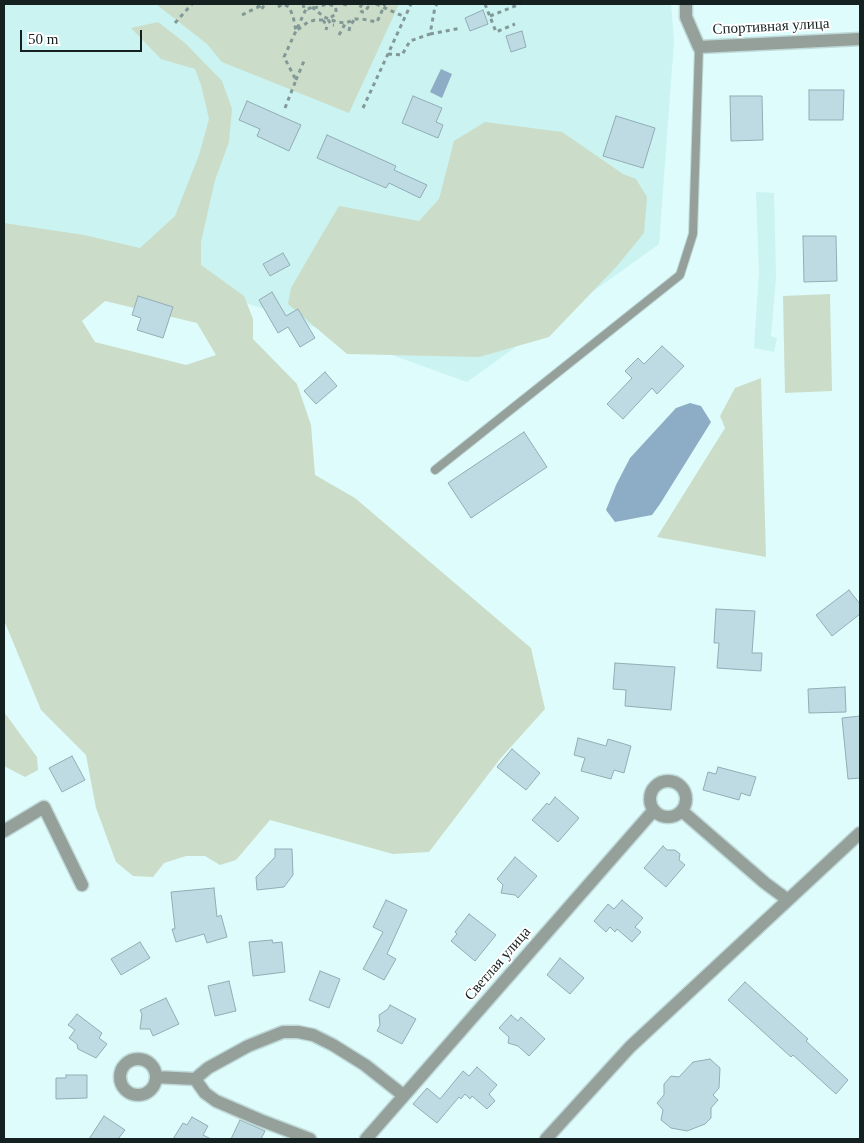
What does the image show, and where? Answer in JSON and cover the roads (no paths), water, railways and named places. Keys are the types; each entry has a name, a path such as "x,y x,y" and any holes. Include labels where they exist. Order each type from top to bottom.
{"street":[{"name":"Спортивная улица","path":"686,4 686,17 700,47 860,39"},
{"path":"669,780 684,789 687,799 682,811 670,817 660,815 654,810 651,805 651,793 658,784 669,780"},
{"path":"4,831 44,808 82,885"},
{"name":"Светлая улица","path":"366,1139 654,810"},
{"path":"682,811 765,883 788,900"},
{"path":"546,1139 630,1047 860,833"},
{"path":"156,1077 195,1079 208,1068 248,1046 283,1032 298,1032 313,1035 333,1045 365,1065 403,1095"},
{"path":"195,1079 198,1086 216,1101 310,1139"}],"lane":[{"path":"436,470 680,275 693,234 700,47"}]}
